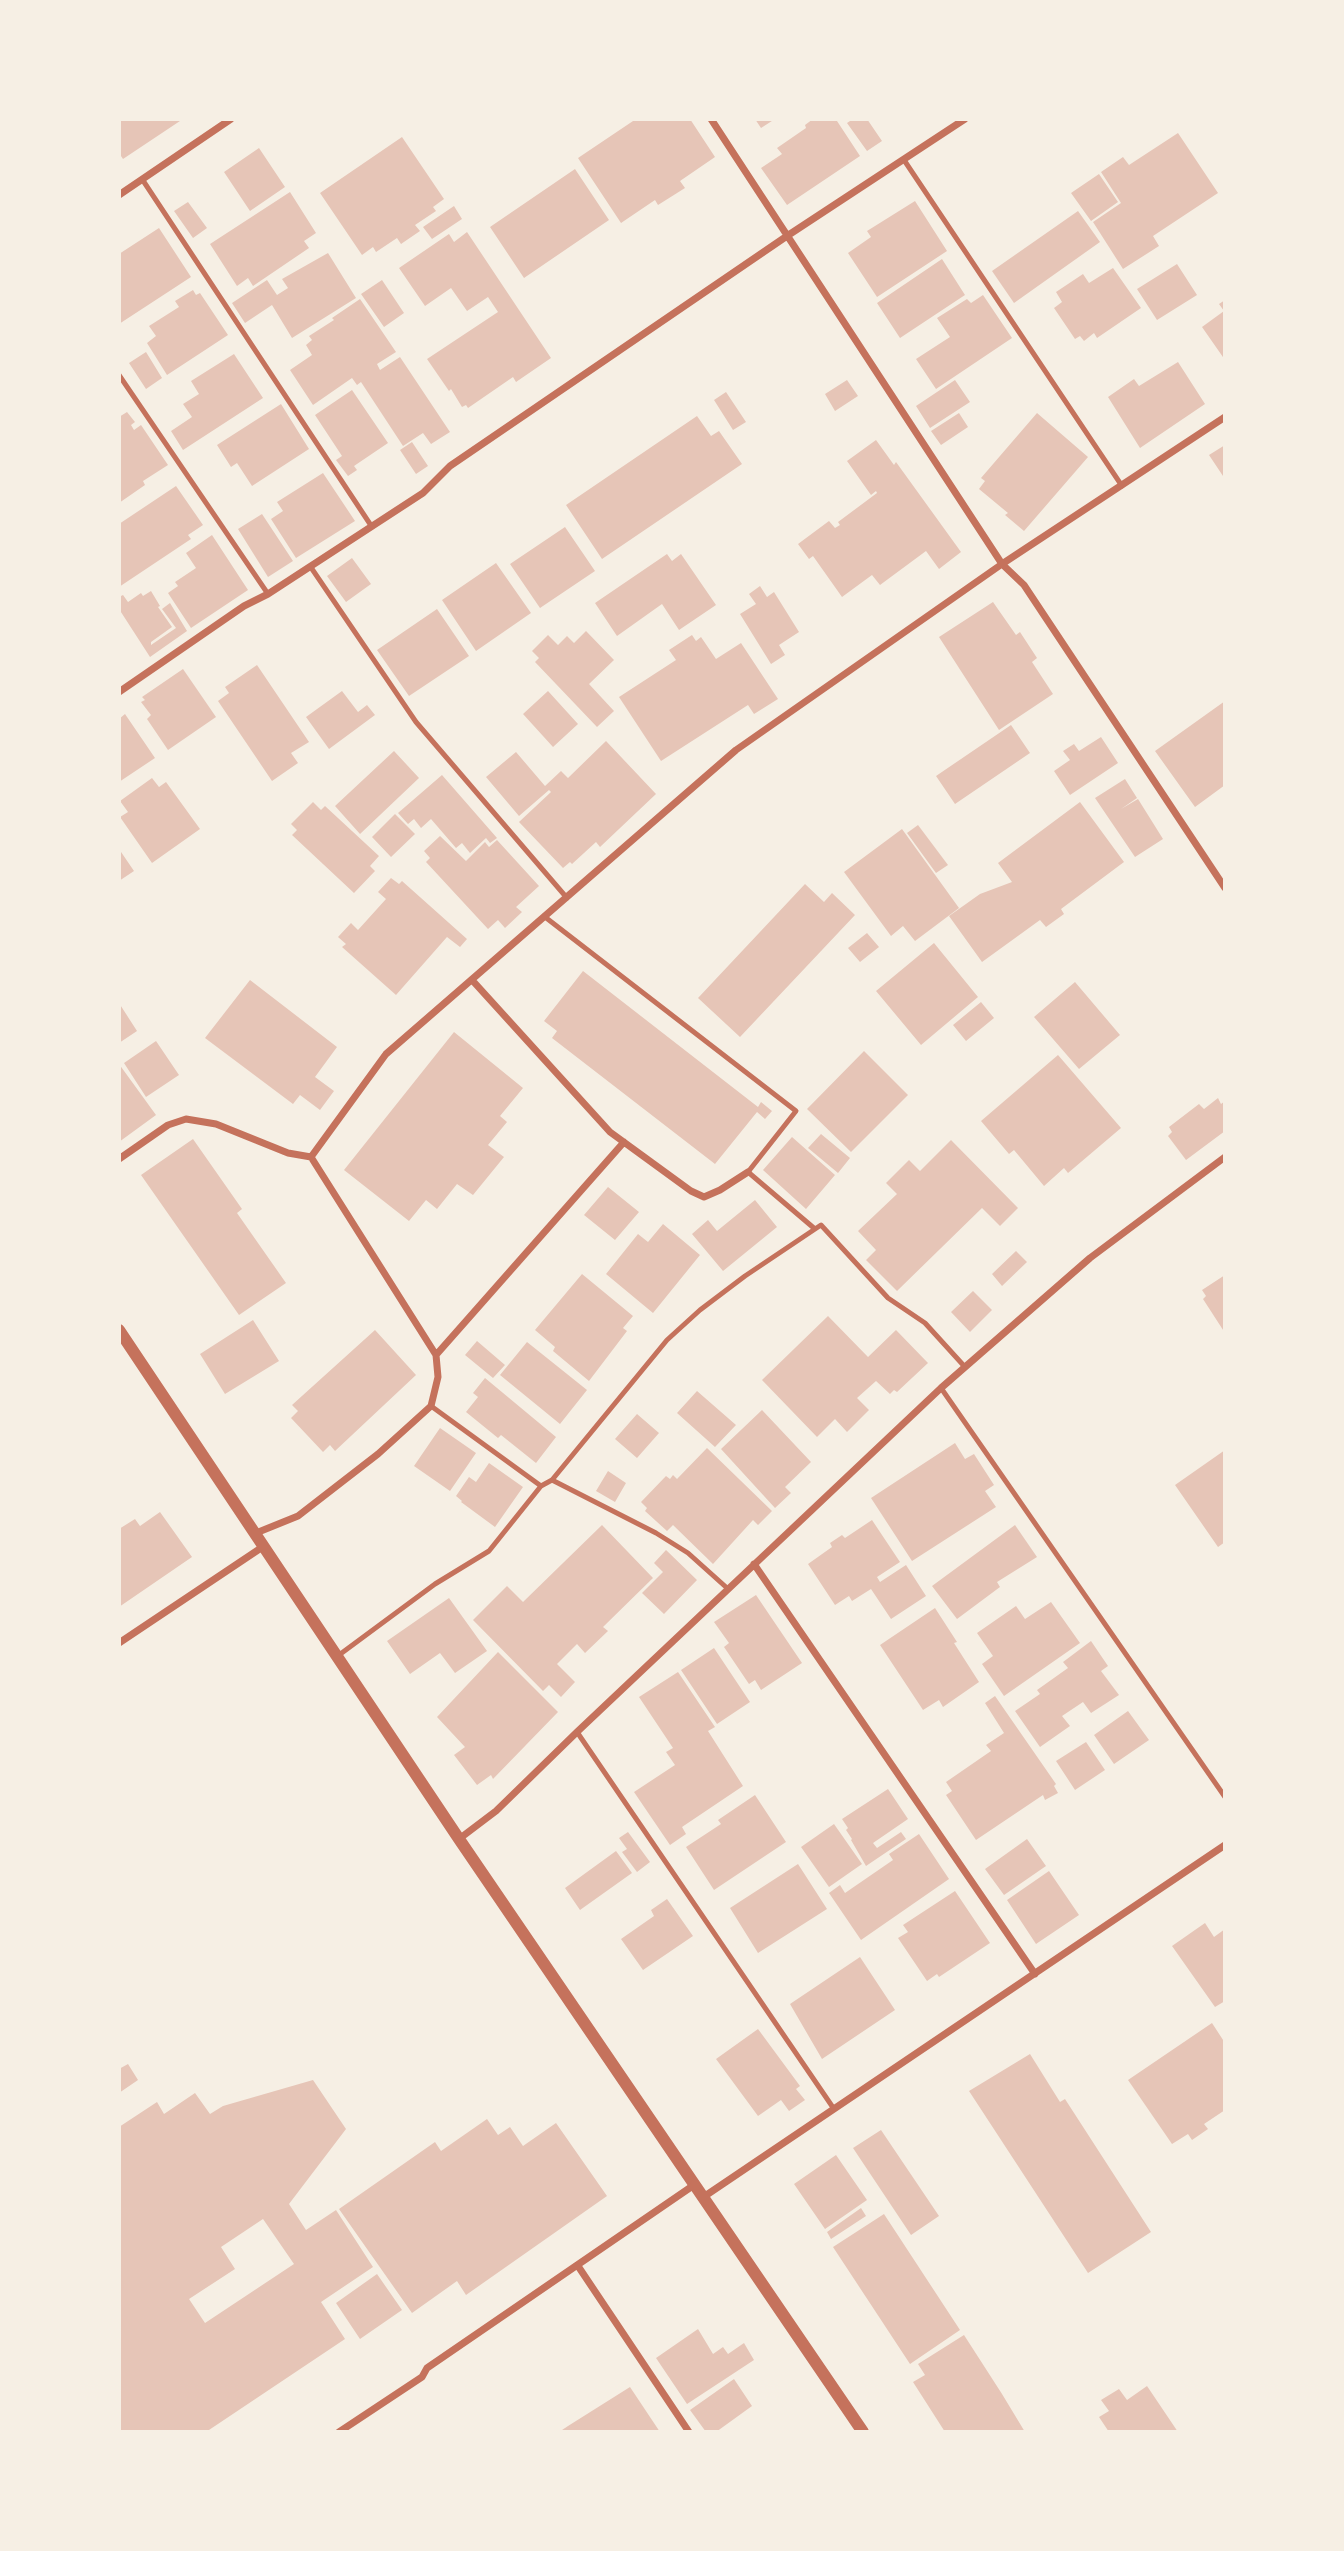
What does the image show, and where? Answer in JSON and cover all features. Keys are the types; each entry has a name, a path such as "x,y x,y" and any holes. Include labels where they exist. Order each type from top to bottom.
{"street":[{"path":"119,195 231,119"},
{"path":"711,119 1002,564 1024,585 1225,888"},
{"path":"119,692 244,606 268,594 423,493 450,466 965,119"},
{"path":"311,1157 386,1054 736,750 1002,564 1225,417"},
{"path":"472,980 610,1132 691,1191 704,1196 720,1190 748,1172"},
{"path":"119,1158 168,1125 186,1119 216,1124 288,1153 311,1157 436,1354 438,1377 431,1406 378,1454 298,1516 256,1534"},
{"path":"436,1354 624,1142"},
{"path":"459,1839 496,1811 727,1588 940,1388 1090,1258 1225,1157"},
{"path":"119,1330 459,1839 863,2432"},
{"path":"119,1643 264,1546"},
{"path":"754,1564 1035,1974"},
{"path":"702,2198 1225,1845"},
{"path":"339,2432 422,2376 427,2368 694,2185"},
{"path":"578,2266 689,2432"}],"lane":[{"path":"904,160 1122,486"},
{"path":"142,179 372,527"},
{"path":"119,375 268,594"},
{"path":"310,566 416,722 567,898"},
{"path":"545,917 796,1111 748,1172 815,1229"},
{"path":"338,1656 435,1584 489,1551 541,1486 552,1480 667,1340 744,1276 821,1225 888,1297 925,1323 965,1367"},
{"path":"940,1388 1225,1797"},
{"path":"431,1406 541,1486"},
{"path":"552,1480 656,1533 688,1553 727,1588"},
{"path":"577,1732 834,2109"}],"building":[{"path":"119,119 183,119 123,159 119,153"},
{"path":"636,119 690,119 715,157 680,181 685,188 658,205 655,200 621,223 578,158"},
{"path":"755,119 775,119 761,128"},
{"path":"813,119 840,119 837,121 860,156 787,205 761,168 782,154 777,148 806,128 805,125"},
{"path":"853,119 867,119 882,141 867,151 847,123"},
{"path":"1178,133 1218,193 1153,236 1159,246 1123,269 1093,222 1121,203 1101,172 1123,157 1129,165"},
{"path":"402,137 444,199 433,207 436,211 415,225 420,231 401,244 397,238 376,252 373,247 362,255 320,193"},
{"path":"259,148 285,187 250,211 224,172"},
{"path":"575,169 609,220 524,278 490,227"},
{"path":"1099,174 1118,202 1091,221 1071,193"},
{"path":"290,192 316,233 304,241 309,248 253,286 248,278 237,286 210,244"},
{"path":"915,201 947,251 877,297 848,253 871,237 867,231"},
{"path":"188,202 207,228 193,238 174,211"},
{"path":"454,206 462,219 432,239 423,227"},
{"path":"1078,211 1100,242 1014,303 992,271"},
{"path":"159,228 191,277 119,324 119,254"},
{"path":"467,232 551,358 516,382 513,377 468,408 466,405 462,407 427,359 498,312 488,297 467,311 451,288 425,306 399,268 449,234 454,242"},
{"path":"328,253 356,298 292,338 272,305 245,323 232,303 267,280 277,295 288,288 282,279"},
{"path":"942,259 965,295 900,338 877,303"},
{"path":"1177,264 1197,295 1157,320 1137,289"},
{"path":"1113,268 1141,308 1097,338 1094,333 1084,341 1080,336 1075,339 1054,308 1062,302 1056,292 1083,274 1089,283"},
{"path":"382,280 404,313 384,327 361,294"},
{"path":"193,290 196,295 200,293 228,335 167,375 147,343 156,336 149,326 179,307 175,301"},
{"path":"983,295 1012,338 936,389 916,359 950,337 937,318 967,299 971,303"},
{"path":"360,299 396,352 377,364 380,370 400,357 450,432 431,444 423,433 403,446 361,382 357,385 352,378 313,405 290,370 312,355 306,345 312,340 309,336"},
{"path":"1225,300 1225,360 1202,327 1224,311 1219,304"},
{"path":"146,352 162,378 146,389 129,363"},
{"path":"234,354 263,398 183,450 171,431 192,417 183,404 199,394 191,381"},
{"path":"1178,362 1205,404 1140,448 1108,397 1134,379 1139,386"},
{"path":"847,380 858,396 835,411 825,394"},
{"path":"955,380 970,402 930,428 916,406"},
{"path":"352,390 388,443 354,466 357,470 348,476 336,460 342,456 315,415"},
{"path":"726,392 746,422 733,430 714,400"},
{"path":"281,404 309,449 252,486 237,463 231,467 217,445"},
{"path":"127,412 135,422 131,425 134,430 141,425 168,465 143,481 145,485 119,503 119,417"},
{"path":"959,413 968,427 941,445 931,431"},
{"path":"1037,413 1088,457 1024,531 1005,515 1008,513 979,489 985,481 981,478"},
{"path":"697,416 711,436 719,431 742,464 602,559 566,505"},
{"path":"876,440 894,465 896,462 961,552 939,569 926,551 880,585 872,575 842,597 813,556 809,559 798,544 829,521 835,528 840,525 838,522 877,493 876,491 871,495 847,461"},
{"path":"412,442 428,466 416,474 400,450"},
{"path":"1225,445 1225,479 1209,455"},
{"path":"323,473 355,521 296,558 271,519 283,511 277,502"},
{"path":"176,486 203,525 188,535 191,539 119,587 119,524"},
{"path":"262,514 293,561 268,577 238,529"},
{"path":"565,527 595,571 540,608 510,564"},
{"path":"212,535 248,590 191,628 168,593 178,586 175,582 196,568 186,553"},
{"path":"667,554 672,561 681,554 716,605 679,630 662,604 617,636 595,603"},
{"path":"352,558 371,584 346,602 327,576"},
{"path":"496,563 531,613 476,651 442,600"},
{"path":"760,586 767,597 774,592 799,632 779,645 785,655 771,664 740,614 756,604 749,594"},
{"path":"151,591 172,627 151,642 151,645 176,628 162,609 170,603 187,631 150,657 119,609 119,597 123,595 128,602 141,593 143,596"},
{"path":"993,602 1016,635 1020,632 1037,658 1032,662 1053,694 999,730 939,637"},
{"path":"437,609 469,656 409,696 377,650"},
{"path":"586,631 614,660 589,684 614,711 597,727 535,662 539,658 532,651 548,635 558,645 567,636 574,643"},
{"path":"692,635 696,641 701,637 716,659 741,643 778,699 754,714 748,705 661,761 619,697 676,660 669,650"},
{"path":"257,665 309,742 291,753 298,763 272,781 218,701 229,693 225,687"},
{"path":"183,669 216,717 168,750 147,719 151,715 141,702 145,700 142,697"},
{"path":"342,691 358,712 367,705 375,715 329,749 306,717"},
{"path":"548,691 578,724 553,747 523,714"},
{"path":"1225,701 1225,785 1195,807 1155,751"},
{"path":"125,714 155,758 119,782 119,719"},
{"path":"1011,725 1030,753 955,804 936,776"},
{"path":"1101,737 1118,763 1070,795 1054,771 1070,760 1063,751 1074,744 1079,751"},
{"path":"606,741 656,794 600,847 596,842 572,864 570,862 563,868 519,822 551,792 549,790 519,816 486,777 516,752 545,786 561,771 568,778"},
{"path":"394,751 419,778 360,834 335,806"},
{"path":"442,775 497,838 490,843 486,838 470,853 462,843 456,848 431,819 421,828 414,819 408,824 398,813"},
{"path":"152,778 159,787 166,782 200,829 152,863 120,817 128,812 120,801"},
{"path":"1125,779 1137,798 1121,809 1138,799 1163,839 1135,857 1095,798"},
{"path":"313,802 321,810 325,806 379,856 370,866 375,871 354,893 292,835 297,830 291,824"},
{"path":"1080,802 1124,862 1061,909 1064,914 1046,927 1040,920 982,962 949,916 980,894 1012,882 998,863"},
{"path":"395,814 415,834 391,857 372,837"},
{"path":"918,825 948,865 936,873 907,833"},
{"path":"902,829 959,908 915,941 903,926 891,936 844,872"},
{"path":"440,836 466,861 485,842 489,847 497,840 539,886 516,907 522,912 505,928 498,920 488,929 426,862 430,858 424,851"},
{"path":"119,849 134,871 119,881"},
{"path":"391,878 399,884 402,881 467,939 460,947 447,937 396,995 342,947 346,944 338,937 351,923 358,930 386,899 378,892"},
{"path":"805,884 824,902 832,893 855,915 740,1037 698,998"},
{"path":"867,933 879,947 860,962 848,948"},
{"path":"934,943 978,997 921,1045 876,991"},
{"path":"583,971 758,1107 761,1102 772,1111 765,1119 757,1112 715,1164 552,1038 557,1031 544,1021"},
{"path":"250,980 337,1047 315,1077 334,1091 320,1110 300,1095 293,1104 205,1038"},
{"path":"1075,982 1120,1035 1079,1069 1034,1017"},
{"path":"981,1002 994,1018 966,1041 953,1025"},
{"path":"119,1003 137,1031 119,1043"},
{"path":"454,1032 523,1088 500,1116 507,1122 488,1145 504,1157 473,1195 457,1184 437,1209 426,1200 409,1221 344,1170"},
{"path":"156,1041 179,1075 146,1097 124,1063"},
{"path":"864,1051 908,1095 851,1152 807,1109"},
{"path":"1058,1055 1121,1128 1068,1173 1064,1168 1044,1186 1014,1150 1009,1154 981,1121"},
{"path":"119,1064 156,1115 119,1142"},
{"path":"1218,1098 1221,1104 1225,1101 1225,1131 1186,1160 1168,1136 1172,1132 1169,1127 1199,1104 1204,1109"},
{"path":"821,1134 850,1158 838,1173 808,1148"},
{"path":"792,1137 835,1175 806,1209 763,1170"},
{"path":"193,1139 242,1209 237,1213 286,1283 239,1315 141,1175"},
{"path":"951,1140 1018,1208 1000,1226 982,1208 897,1291 866,1260 876,1250 858,1231 897,1194 886,1183 909,1160 920,1171"},
{"path":"608,1187 639,1212 615,1240 584,1215"},
{"path":"755,1200 777,1227 723,1271 692,1234 708,1220 717,1231"},
{"path":"663,1224 700,1255 653,1313 606,1274 638,1234 648,1242"},
{"path":"1016,1251 1027,1262 1002,1286 992,1274"},
{"path":"582,1274 633,1316 623,1328 627,1331 589,1381 553,1351 555,1347 535,1330"},
{"path":"1225,1275 1225,1333 1203,1299 1206,1296 1202,1290"},
{"path":"973,1291 992,1310 970,1332 951,1312"},
{"path":"828,1316 868,1357 896,1330 928,1363 897,1392 894,1390 890,1394 876,1381 857,1398 869,1410 847,1432 835,1419 817,1437 762,1380"},
{"path":"253,1320 279,1361 225,1394 200,1354"},
{"path":"375,1330 416,1375 335,1451 330,1445 323,1452 291,1418 298,1411 292,1405"},
{"path":"477,1341 505,1365 493,1378 465,1355"},
{"path":"527,1342 587,1390 560,1424 500,1375"},
{"path":"485,1378 556,1437 536,1463 501,1435 498,1438 466,1412 478,1397 473,1393"},
{"path":"697,1391 736,1425 715,1447 677,1413"},
{"path":"762,1410 811,1462 785,1487 791,1493 775,1508 721,1449"},
{"path":"637,1414 659,1433 637,1458 615,1439"},
{"path":"440,1428 476,1453 450,1491 414,1466"},
{"path":"955,1443 965,1459 974,1454 994,1485 985,1491 996,1507 912,1561 871,1498"},
{"path":"707,1448 772,1511 758,1525 753,1520 713,1564 673,1525 667,1531 645,1511 647,1508 641,1502 666,1476 670,1479 673,1475 677,1479"},
{"path":"1225,1450 1225,1542 1218,1547 1175,1485"},
{"path":"489,1463 523,1487 495,1527 456,1496 469,1477 476,1482"},
{"path":"608,1471 626,1483 615,1502 596,1491"},
{"path":"160,1512 192,1557 119,1607 119,1529 135,1519 140,1526"},
{"path":"872,1520 900,1562 877,1577 880,1582 906,1565 926,1596 891,1619 871,1589 852,1601 849,1596 835,1605 808,1564 832,1547 830,1543 842,1535 845,1538"},
{"path":"602,1525 653,1578 603,1627 608,1631 585,1653 577,1644 557,1664 575,1682 561,1697 549,1685 543,1691 473,1620 507,1586 523,1602"},
{"path":"1015,1525 1037,1557 997,1582 1000,1587 957,1619 932,1586"},
{"path":"666,1550 697,1580 664,1614 642,1593 663,1572 654,1563"},
{"path":"756,1595 802,1663 761,1690 755,1680 749,1684 724,1647 729,1643 714,1622"},
{"path":"449,1598 487,1651 455,1673 440,1653 410,1674 387,1641"},
{"path":"1051,1602 1080,1643 1004,1696 982,1664 993,1656 977,1633 1016,1606 1025,1619"},
{"path":"935,1608 979,1682 943,1707 939,1700 923,1710 880,1645"},
{"path":"1091,1641 1108,1666 1101,1671 1119,1695 1091,1713 1083,1702 1062,1716 1070,1726 1040,1747 1015,1711 1040,1694 1037,1690 1068,1668 1063,1662"},
{"path":"714,1648 750,1702 717,1724 681,1670"},
{"path":"498,1652 558,1712 493,1779 491,1775 477,1785 454,1755 465,1747 437,1717"},
{"path":"678,1672 715,1727 708,1731 743,1786 682,1827 686,1834 670,1845 634,1792 675,1765 666,1752 673,1748 639,1697"},
{"path":"995,1696 1056,1784 1054,1786 1058,1793 1045,1800 1043,1795 976,1840 946,1795 952,1791 946,1782 991,1751 986,1745 1004,1733 985,1703"},
{"path":"1128,1711 1149,1740 1114,1764 1094,1735"},
{"path":"1086,1742 1105,1770 1075,1790 1056,1761"},
{"path":"888,1789 908,1819 873,1843 877,1848 901,1832 906,1839 866,1866 842,1819"},
{"path":"755,1795 786,1842 714,1890 686,1847 721,1824 718,1820"},
{"path":"834,1824 862,1864 829,1887 801,1847"},
{"path":"628,1832 650,1862 637,1872 622,1852 627,1849 619,1838"},
{"path":"919,1834 949,1879 861,1940 829,1893 840,1885 845,1893 893,1860 889,1854"},
{"path":"1027,1839 1046,1866 1004,1895 985,1869"},
{"path":"616,1851 632,1873 580,1910 565,1888"},
{"path":"798,1864 827,1909 758,1953 730,1908"},
{"path":"1049,1871 1079,1915 1036,1944 1007,1900"},
{"path":"955,1891 990,1943 939,1977 937,1974 927,1981 898,1938 908,1932 903,1925"},
{"path":"667,1899 693,1936 643,1970 621,1939 654,1916 651,1910"},
{"path":"1205,1923 1214,1937 1225,1929 1225,2001 1215,2007 1172,1946"},
{"path":"860,1957 895,2010 822,2059 790,2004"},
{"path":"1212,2023 1225,2043 1225,2110 1204,2124 1208,2129 1192,2140 1188,2134 1172,2144 1128,2080"},
{"path":"758,2029 800,2086 796,2089 805,2100 789,2111 781,2100 758,2116 716,2059"},
{"path":"1030,2054 1060,2102 1065,2099 1151,2232 1088,2273 969,2091"},
{"path":"128,2064 138,2080 119,2093 119,2069"},
{"path":"313,2080 346,2129 289,2204 306,2230 336,2210 373,2267 321,2302 345,2339 206,2432 119,2432 119,2127 157,2102 164,2114 195,2093 210,2114 223,2106","holes":["263,2219 294,2264 205,2323 189,2299 235,2269 221,2247"]},
{"path":"487,2119 498,2135 510,2127 523,2146 556,2123 607,2196 466,2295 457,2281 412,2313 339,2209 435,2142 441,2151"},
{"path":"881,2130 939,2216 911,2235 853,2148"},
{"path":"836,2155 867,2200 825,2229 794,2184"},
{"path":"861,2208 866,2216 831,2239 827,2232"},
{"path":"884,2214 960,2330 910,2364 833,2247"},
{"path":"377,2274 402,2310 360,2339 336,2303"},
{"path":"698,2329 713,2354 723,2347 728,2354 744,2343 754,2360 687,2404 656,2358"},
{"path":"964,2335 1025,2432 945,2432 913,2382 925,2375 918,2364"},
{"path":"734,2379 752,2406 716,2432 706,2432 690,2410"},
{"path":"1147,2386 1178,2432 1109,2432 1099,2417 1109,2411 1101,2400 1119,2389 1127,2400"},
{"path":"630,2387 660,2432 559,2432 568,2426"}]}
